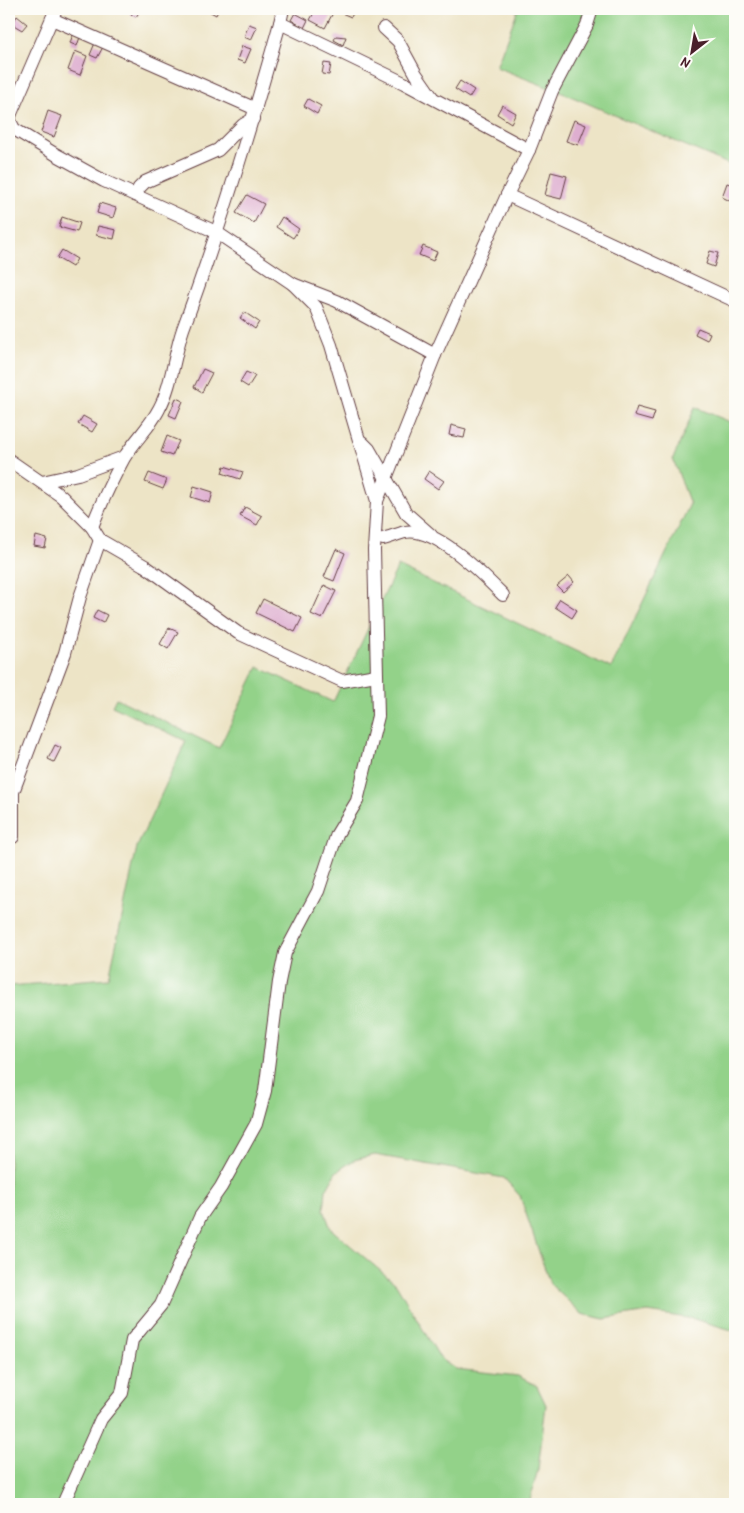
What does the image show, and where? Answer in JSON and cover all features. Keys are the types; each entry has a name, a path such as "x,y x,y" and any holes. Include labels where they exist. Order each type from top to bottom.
{"street":[{"path":"92,527 100,506 124,458 159,409 254,114 283,9"},
{"path":"63,1504 100,1419 122,1393 132,1340 160,1305 200,1216 220,1187 256,1124 265,1091 279,982 285,954 318,891 337,834 357,801 378,716 374,550 377,501 435,355 529,150 552,91 587,25 592,9"},
{"path":"254,114 54,14 9,118 14,129 96,177 216,232 293,284 316,307 331,345 377,501"},
{"path":"280,23 404,83 529,150"},
{"path":"384,28 398,41 416,74 433,99"},
{"path":"135,195 145,182 218,150 254,114"},
{"path":"507,195 735,301"},
{"path":"293,284 337,302 435,355"},
{"path":"358,438 369,449 406,513 434,538 482,574 503,595"},
{"path":"42,482 78,474 124,458"},
{"path":"9,460 28,475 42,482 61,496 92,527 100,540 145,566 238,633 342,681 376,675"},
{"path":"383,539 406,532 423,534 434,538"},
{"path":"13,837 13,792 65,653 80,597 100,540"}],"green space":[{"path":"518,9 735,9 735,167 575,98 496,67"},
{"path":"695,407 735,424 735,1331 694,1319 648,1312 604,1319 582,1314 550,1284 520,1196 504,1178 375,1155 354,1160 336,1172 326,1190 324,1210 331,1229 396,1284 440,1358 456,1369 518,1376 537,1386 546,1405 538,1469 529,1504 9,1504 9,986 109,978 137,847 186,741 112,706 116,698 219,748 258,667 333,702 398,566 611,668 690,504 673,459"}],"building":[{"path":"131,9 141,9 136,17 129,13"},
{"path":"205,9 219,9 216,15"},
{"path":"316,9 335,9 325,28 310,20"},
{"path":"341,9 355,10 351,17 339,12"},
{"path":"295,13 308,20 304,28 291,20"},
{"path":"17,16 27,24 22,30 12,24"},
{"path":"249,24 257,27 251,40 244,37"},
{"path":"73,34 80,37 77,46 70,43"},
{"path":"336,36 346,37 343,45 334,40"},
{"path":"95,43 103,47 97,58 90,55"},
{"path":"242,46 251,49 245,63 237,60"},
{"path":"75,51 87,56 80,75 68,70"},
{"path":"324,63 331,64 329,75 322,74"},
{"path":"460,81 474,90 469,98 455,89"},
{"path":"308,99 321,106 317,114 304,106"},
{"path":"502,105 516,113 511,123 497,114"},
{"path":"48,111 62,116 54,137 41,132"},
{"path":"574,120 586,125 578,145 566,141"},
{"path":"551,172 567,176 561,199 545,195"},
{"path":"727,183 735,186 730,201 722,197"},
{"path":"247,195 264,204 254,223 236,213"},
{"path":"100,203 116,208 113,218 97,213"},
{"path":"62,217 80,223 77,232 59,227"},
{"path":"282,217 299,229 293,238 276,227"},
{"path":"98,226 116,230 114,239 96,235"},
{"path":"423,246 437,252 433,261 419,255"},
{"path":"62,250 77,259 72,267 57,258"},
{"path":"710,251 718,253 714,267 706,264"},
{"path":"244,312 259,322 255,329 240,318"},
{"path":"698,328 710,333 707,340 695,334"},
{"path":"203,369 212,373 202,392 194,387"},
{"path":"246,372 255,376 248,387 240,382"},
{"path":"176,398 183,401 176,418 169,415"},
{"path":"637,407 655,412 652,421 634,416"},
{"path":"83,416 97,424 92,432 78,424"},
{"path":"451,425 466,429 464,438 449,435"},
{"path":"167,436 179,441 172,456 161,452"},
{"path":"224,466 243,472 240,479 222,473"},
{"path":"429,471 444,481 438,489 424,479"},
{"path":"149,473 167,480 163,489 145,482"},
{"path":"194,486 213,492 210,503 191,497"},
{"path":"245,507 262,516 257,525 240,516"},
{"path":"36,536 47,539 45,548 34,546"},
{"path":"336,549 345,553 334,581 324,577"},
{"path":"569,576 574,582 563,592 557,586"},
{"path":"324,585 336,591 322,619 311,614"},
{"path":"263,599 302,618 295,632 256,613"},
{"path":"560,599 577,610 572,618 555,607"},
{"path":"97,610 107,615 103,623 93,618"},
{"path":"169,628 178,632 168,649 160,644"},
{"path":"55,745 61,748 54,762 48,759"}]}
